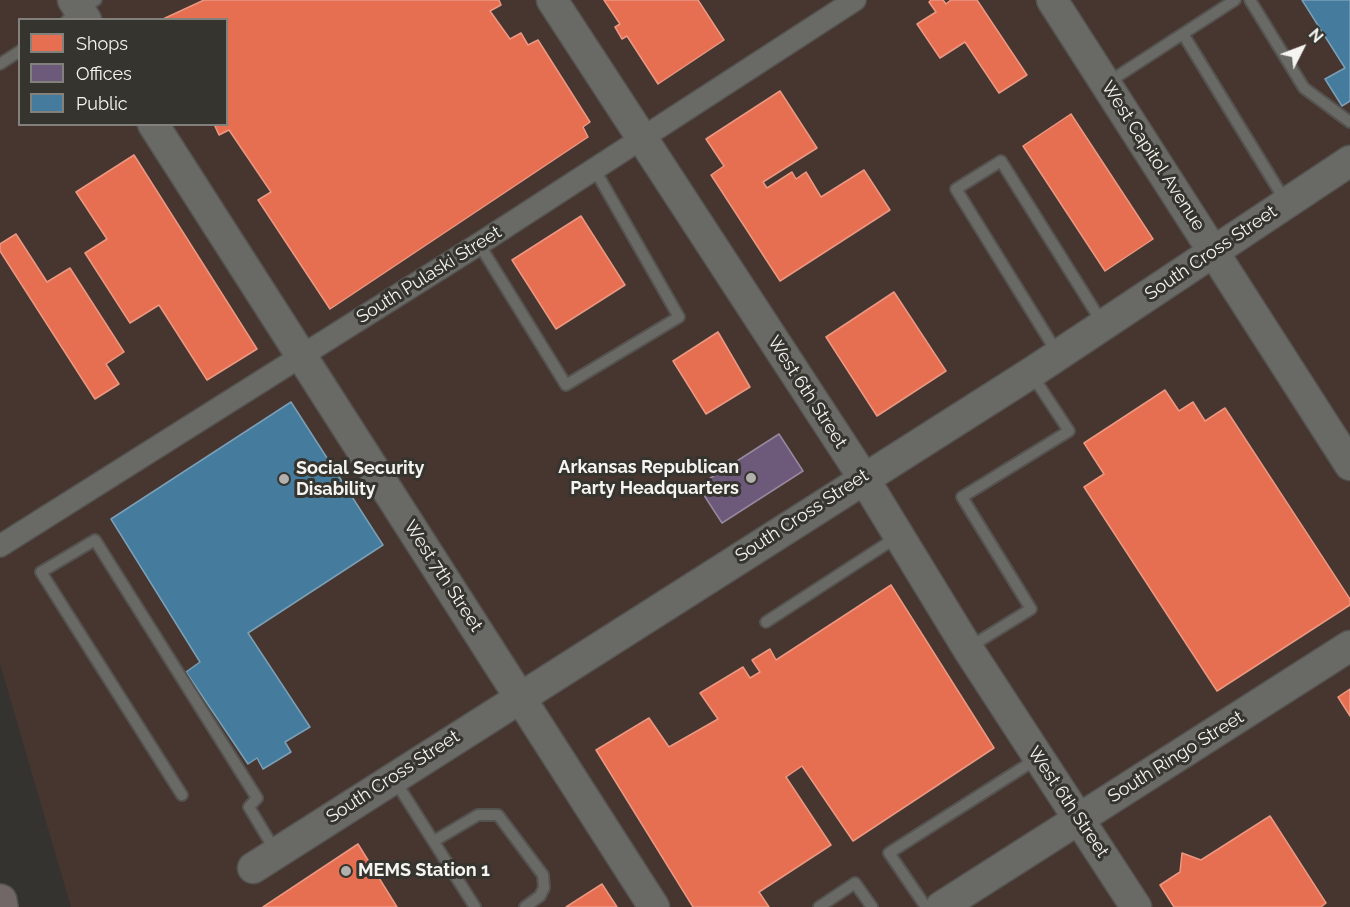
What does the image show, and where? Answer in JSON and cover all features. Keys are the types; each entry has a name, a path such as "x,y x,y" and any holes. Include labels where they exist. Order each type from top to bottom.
{"highway":[{"path":"0,902 1,907"}],"street":[{"name":"West 6th Street","path":"552,0 863,477 968,649 1136,907"},
{"name":"South Pulaski Street","path":"0,546 642,140 855,0"},
{"name":"West Capitol Avenue","path":"1052,0 1350,465"},
{"name":"West 7th Street","path":"154,126 654,907"},
{"name":"South Cross Street","path":"264,860 863,477 1030,373 1350,161"},
{"name":"South Ringo Street","path":"941,907 1350,646"}],"lane":[{"path":"1106,84 1236,0"},
{"path":"1250,0 1304,88 1350,122"},
{"path":"1183,34 1286,202"},
{"path":"0,64 18,52"},
{"path":"1058,354 956,189 1001,161 1104,324"},
{"path":"479,244 566,385 679,317 595,170"},
{"path":"968,649 1031,609 962,497 1069,431 1030,373"},
{"path":"766,622 900,535"},
{"path":"182,795 41,572 95,540 257,798 249,807 264,860"},
{"path":"926,907 889,853 1038,758"},
{"path":"393,777 475,907"},
{"path":"434,841 478,815 498,814 543,875 544,888 540,896 525,907"},
{"path":"819,907 855,883 872,907"}],"shaded area":[{"path":"0,0 1350,0 1350,907 71,907 0,664"}],"building: Shops":[{"path":"204,0 499,0 501,5 490,11 510,39 521,33 528,45 538,40 590,122 583,127 588,137 330,309 258,200 271,192 229,130 219,135 215,126 228,126 228,18 165,18"},
{"path":"604,0 698,0 724,40 658,84 627,36 622,39 615,27 620,24"},
{"path":"943,0 946,4 951,0 977,0 1027,75 999,93 965,42 940,58 917,24 936,12 929,2"},
{"path":"780,91 817,148 763,182 767,188 792,172 796,179 806,172 821,197 864,170 890,210 780,281 711,175 724,166 706,139"},
{"path":"1071,114 1153,239 1105,271 1023,146"},
{"path":"134,155 257,349 207,380 159,305 130,323 85,253 107,239 76,192"},
{"path":"581,216 625,285 556,329 512,260"},
{"path":"16,234 47,282 70,268 124,352 106,364 119,384 95,399 0,251 0,244"},
{"path":"894,292 946,371 877,416 826,337"},
{"path":"718,332 750,387 706,414 673,361"},
{"path":"1165,390 1179,411 1193,402 1205,421 1225,408 1350,599 1350,605 1217,691 1084,487 1104,474 1084,443"},
{"path":"891,585 994,748 853,841 802,766 786,777 831,845 759,892 769,907 693,907 596,750 649,718 669,747 718,719 700,693 743,667 750,678 760,672 752,660 770,649 776,660"},
{"path":"1350,689 1350,716 1338,697"},
{"path":"1270,816 1326,903 1321,907 1174,907 1160,885 1180,872 1182,853 1201,860"},
{"name":"MEMS Station 1","path":"358,844 397,907 263,907"},
{"path":"602,884 617,907 566,907"}],"building: Offices":[{"name":"Arkansas Republican Party Headquarters","path":"779,434 803,471 722,523 698,486"}],"building: Public":[{"path":"1302,0 1350,0 1350,101 1342,106 1325,79 1345,68"},
{"path":"291,402 383,545 248,633 310,727 285,742 291,752 263,769 257,758 248,764 186,672 200,662 111,519"}],"place":[{"name":"Arkansas Republican Party Headquarters","path":"751,478"},
{"name":"Social Security Disability","path":"284,479"},
{"name":"MEMS Station 1","path":"346,871"}]}
